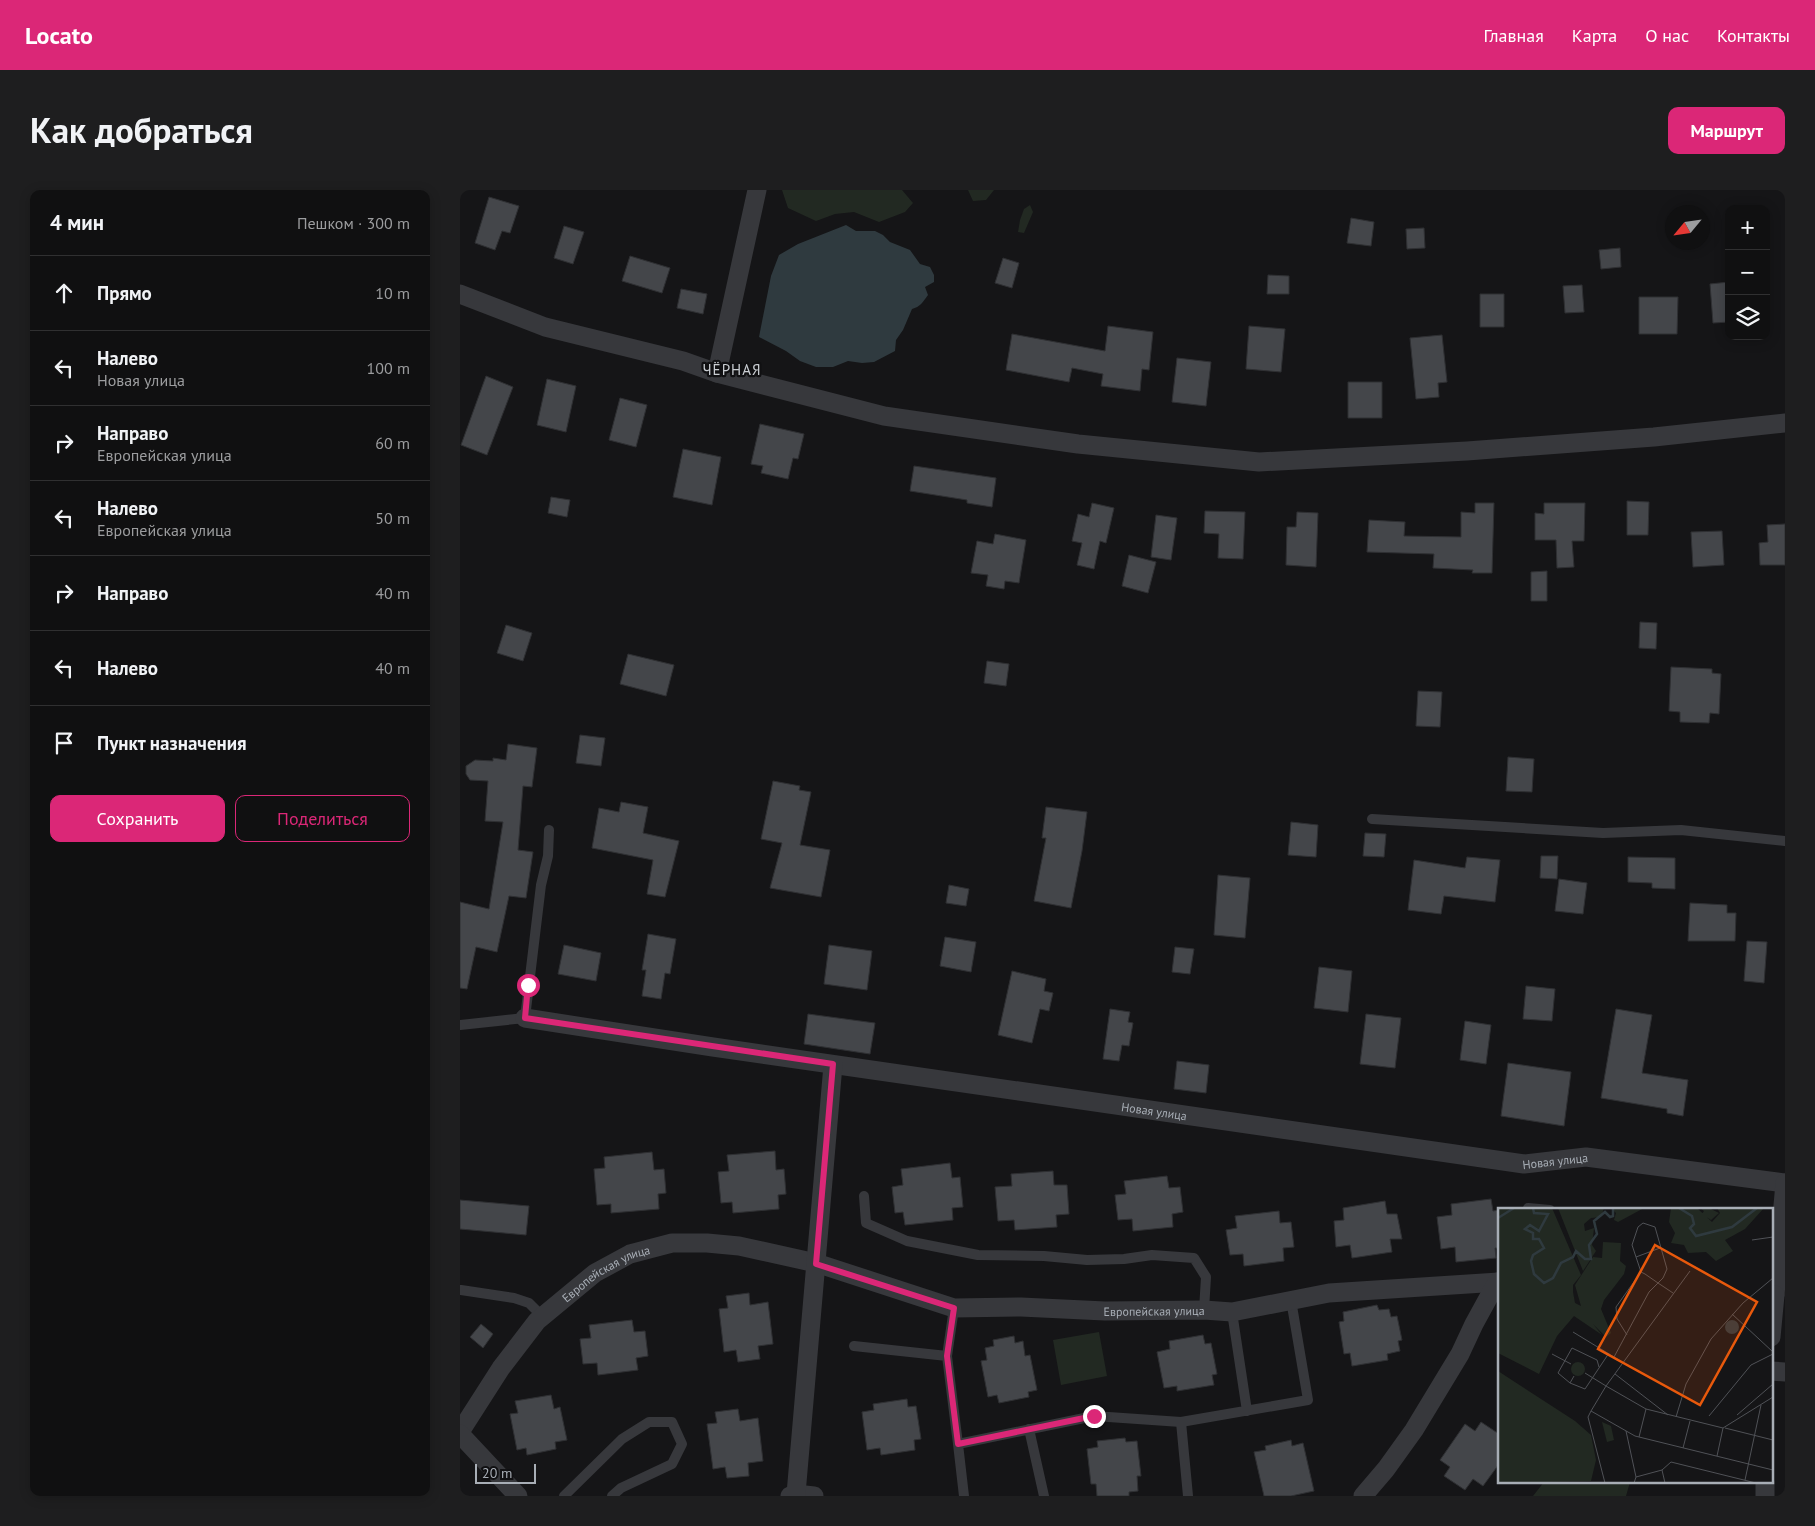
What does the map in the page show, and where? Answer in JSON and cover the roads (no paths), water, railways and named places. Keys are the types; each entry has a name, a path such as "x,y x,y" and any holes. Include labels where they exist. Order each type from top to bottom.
{"street":[{"path":"717,373 757,190"},
{"path":"460,294 545,328 683,361 717,373 884,416 1078,444 1259,462 1477,450 1634,438 1785,423"},
{"name":"Новая улица","path":"525,1018 1524,1164 1586,1157 1785,1183"},
{"path":"800,1495 816,1264 833,1064"},
{"path":"1772,1316 1785,1183"},
{"name":"Европейская улица","path":"518,1496 460,1433 501,1368 542,1316 594,1273 630,1254 672,1243 707,1243 739,1246 816,1264 954,1308 1021,1306 1105,1311 1204,1310 1232,1312 1329,1292 1498,1282"},
{"name":"Европейская улица","path":"1363,1496 1386,1469 1414,1430 1460,1354 1474,1324 1498,1282"},
{"path":"1772,1371 1785,1372"}],"lane":[{"path":"1372,819 1603,833 1681,830 1785,841"},
{"path":"460,1025 525,1018 541,885 548,856 549,830"},
{"path":"864,1196 866,1223 907,1241 978,1255 1044,1256 1087,1260 1124,1259 1152,1255 1194,1258 1206,1277 1204,1310"},
{"path":"461,1290 514,1298 529,1303 542,1316"},
{"path":"958,1444 1094,1416 1181,1422 1308,1400 1291,1300"},
{"path":"954,1308 947,1356 964,1496"},
{"path":"1232,1312 1247,1411"},
{"path":"854,1346 947,1356"},
{"path":"564,1496 622,1439 649,1422 672,1422 682,1444 672,1464 622,1488 612,1496"},
{"path":"1181,1422 1188,1496"},
{"path":"1029,1429 1044,1496"}],"district":[{"name":"ЧЁРНАЯ","path":"732,369"}]}
